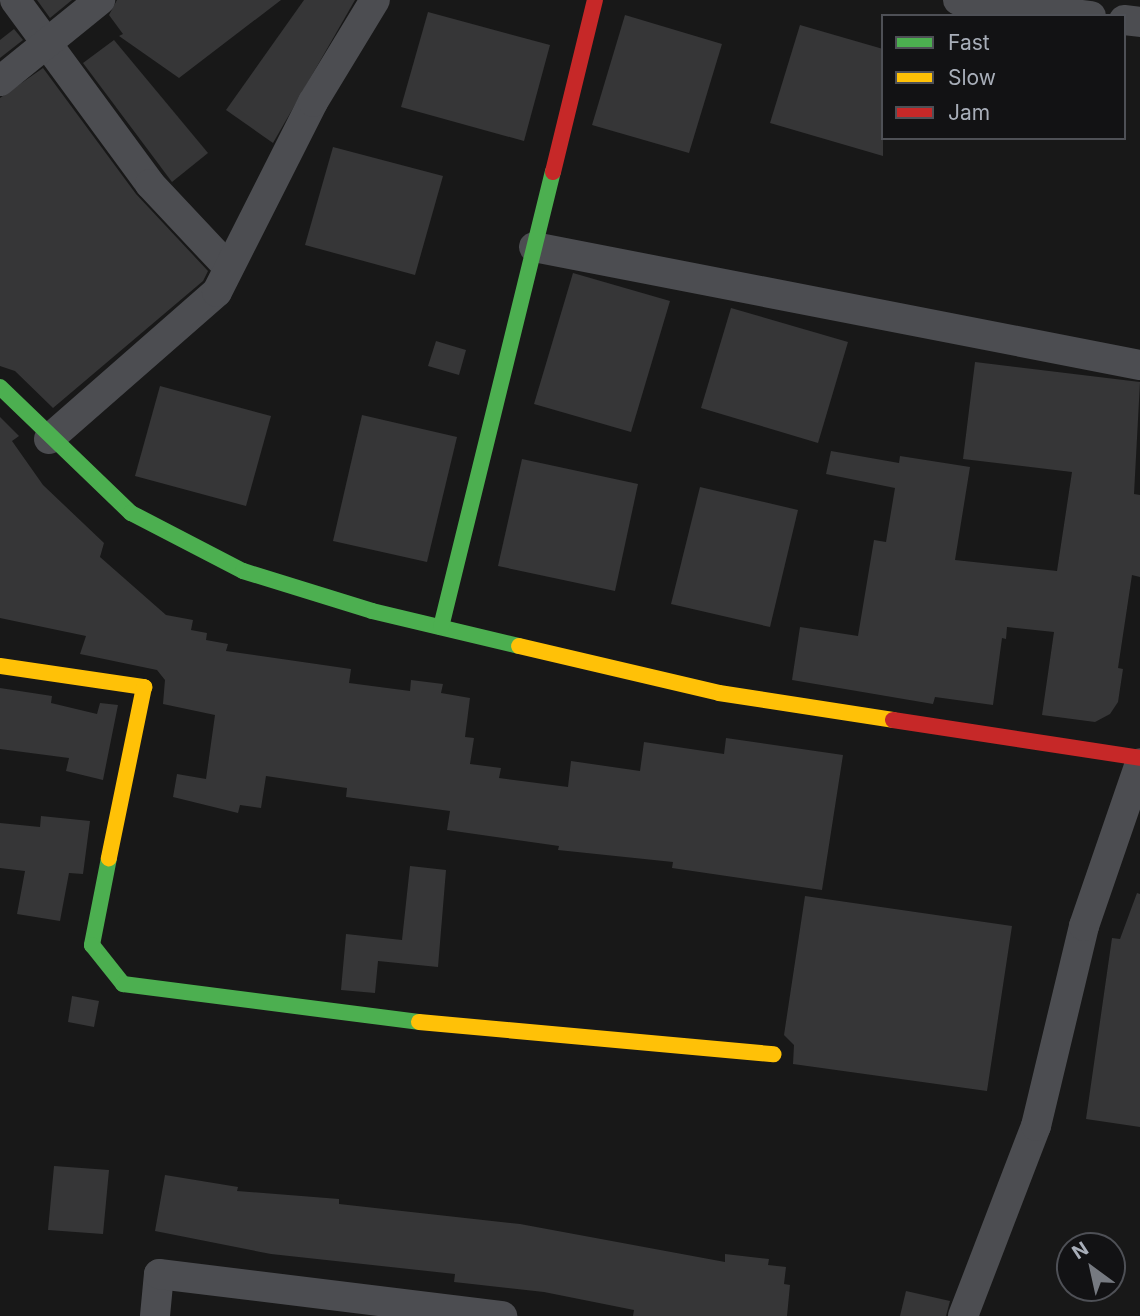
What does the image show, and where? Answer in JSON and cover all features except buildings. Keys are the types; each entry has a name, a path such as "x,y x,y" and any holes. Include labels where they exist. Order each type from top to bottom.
{"street":[{"path":"15,0 48,41 150,184 228,267"},
{"path":"0,82 100,0"},
{"path":"50,439 217,292 313,102 375,0"},
{"path":"441,627 595,0"},
{"path":"958,0 1074,14"},
{"path":"534,247 1140,365"},
{"path":"0,387 50,439 131,513 243,571 441,627 719,693 1140,758"},
{"path":"0,666 144,687 92,946 123,984 435,1024 774,1054"},
{"path":"963,1316 1036,1126 1084,926 1140,763"},
{"path":"155,1316 159,1274 502,1316"}],"traffic: fast":[{"path":"441,627 553,172"},
{"path":"0,387 131,513 243,571 372,611 519,646"},
{"path":"109,858 92,945 123,984 419,1022"}],"traffic: slow":[{"path":"519,646 719,693 893,720"},
{"path":"0,666 144,687 109,858"},
{"path":"419,1022 774,1054"}],"traffic: jam":[{"path":"553,172 595,0"},
{"path":"893,720 1140,758"}]}
